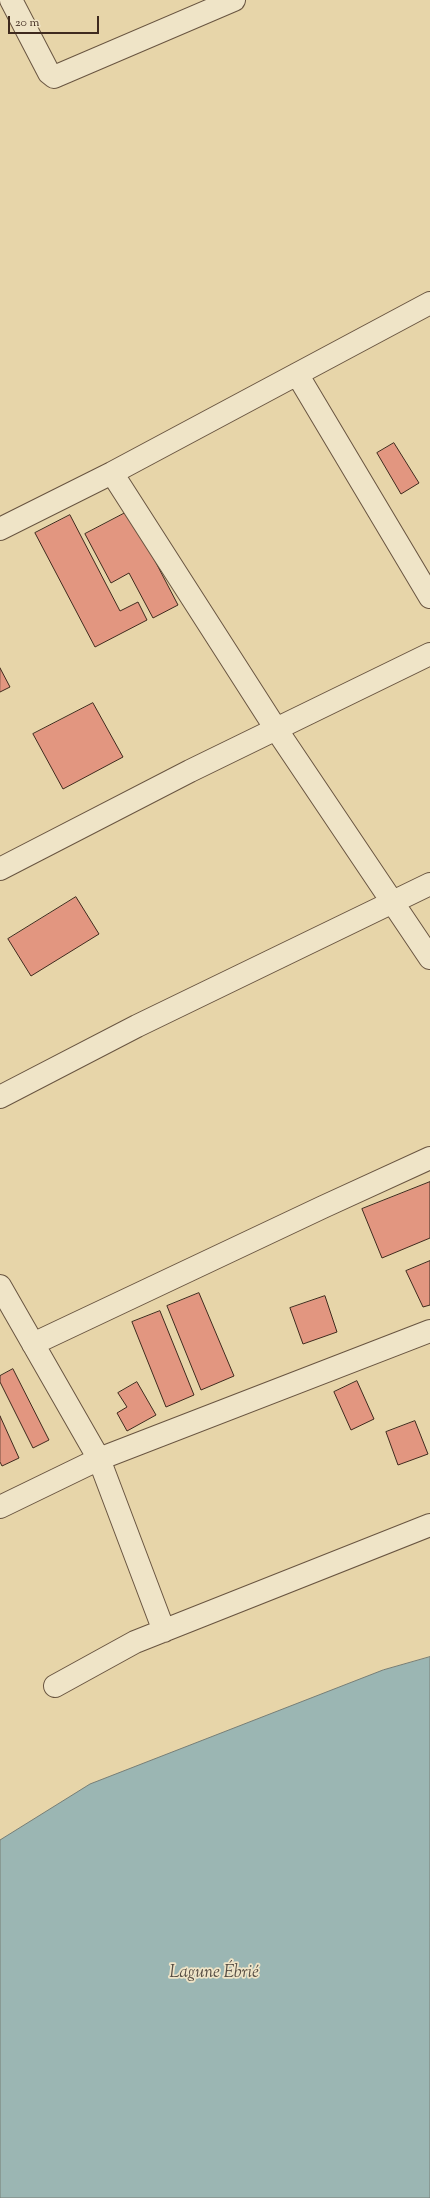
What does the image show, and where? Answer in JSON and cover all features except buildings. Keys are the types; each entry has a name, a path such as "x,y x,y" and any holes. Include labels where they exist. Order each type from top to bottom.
{"street":[{"path":"11,0 49,73 54,77 234,0"},
{"path":"0,530 112,473 430,303"},
{"path":"297,374 430,597"},
{"path":"112,473 276,730 430,958"},
{"path":"0,869 430,654"},
{"path":"0,1097 137,1026 430,884"},
{"path":"33,1344 309,1213 430,1158"},
{"path":"0,1286 98,1459 164,1631"},
{"path":"0,1507 98,1459 430,1331"},
{"path":"55,1686 135,1642 430,1525"}],"water":[{"name":"Lagune Ébrié","path":"430,1657 430,2198 0,2198 0,1840 90,1784 383,1670"}]}
